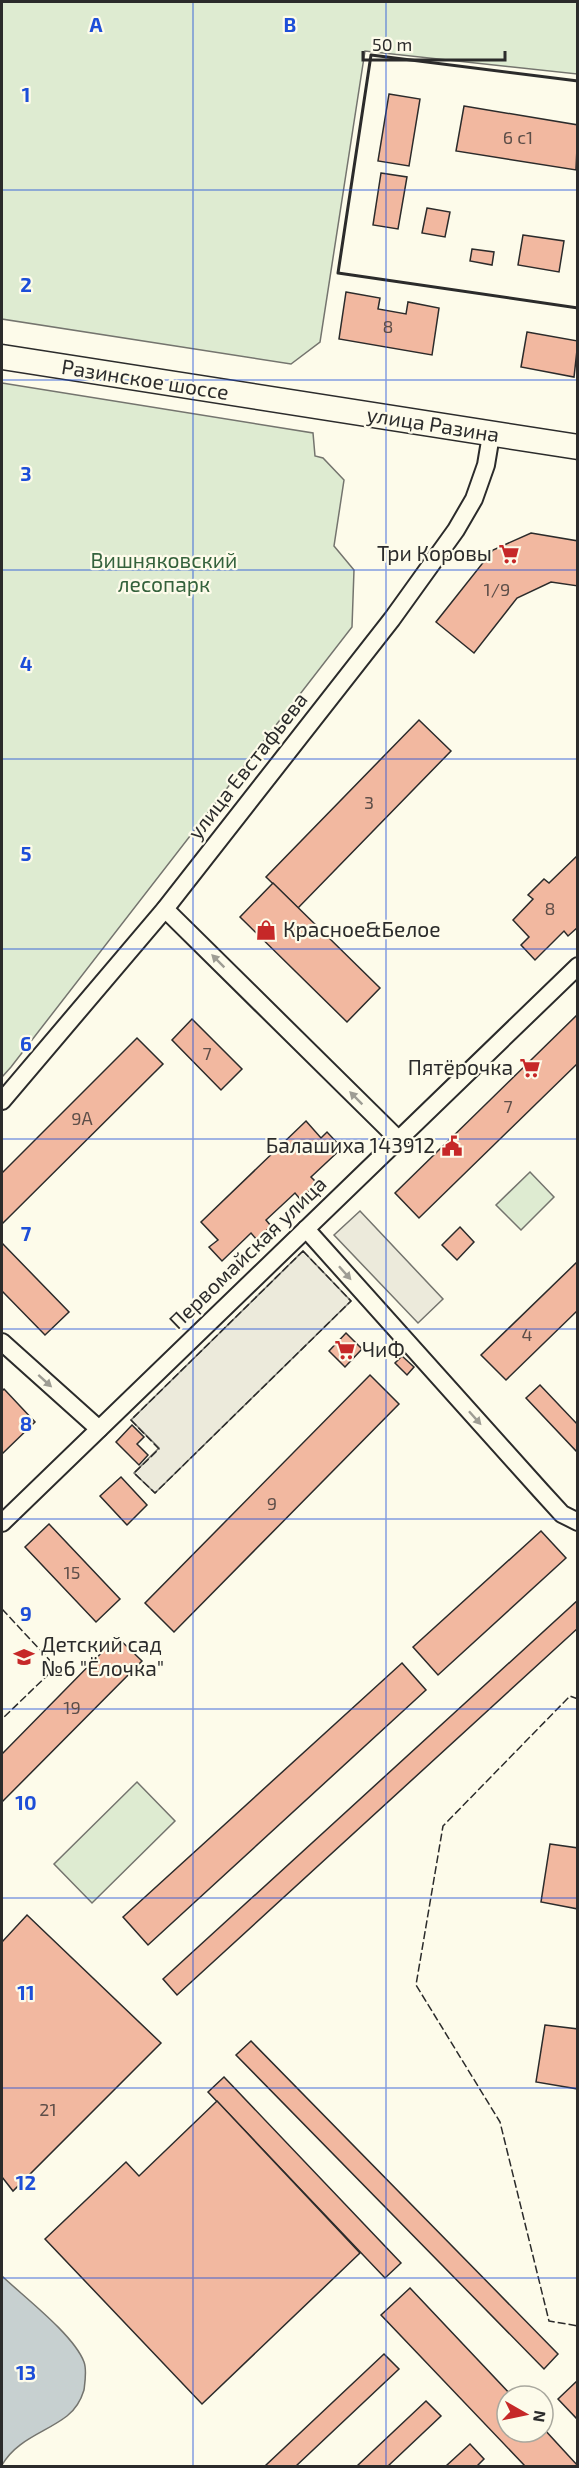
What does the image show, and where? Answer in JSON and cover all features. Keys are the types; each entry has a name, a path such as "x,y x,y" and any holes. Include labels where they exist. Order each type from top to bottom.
{"main road":[{"name":"Разинское шоссе","path":"2,357 289,403"},
{"name":"улица Разина","path":"289,403 578,447"}],"street":[{"name":"улица Евстафьева","path":"2,1101 165,909 392,619 456,530 480,485 491,435"},
{"path":"165,909 398,1140"},
{"name":"Первомайская улица","path":"2,1523 578,966"},
{"path":"306,1229 562,1514 578,1522"},
{"path":"2,1342 99,1429"}],"green space":[{"path":"2,2 577,2 577,74 365,51 320,342 291,364 2,319"},
{"name":"Вишняковский лесопарк","path":"2,383 313,433 315,456 323,458 344,480 334,546 354,570 352,627 2,1077"},
{"path":"530,1172 554,1197 521,1230 496,1205"},
{"path":"137,1782 175,1821 92,1903 54,1864"}],"shaded area":[{"path":"360,1211 443,1299 418,1323 334,1235"},
{"path":"303,1251 351,1301 155,1493 134,1473 159,1448 131,1420"},
{"path":"2,2276 70,2340 79,2351 86,2372 84,2390 73,2410 59,2422 15,2449 2,2465"}],"building":[{"path":"389,94 420,99 409,166 378,161"},
{"path":"464,106 578,125 576,170 456,151"},
{"path":"381,173 407,177 398,229 373,225"},
{"path":"427,208 450,212 445,237 422,233"},
{"path":"523,235 564,241 559,272 518,265"},
{"path":"472,249 494,252 492,265 470,261"},
{"path":"346,292 380,298 378,309 406,314 408,302 439,308 432,355 339,339"},
{"path":"527,332 578,341 574,377 521,367"},
{"path":"531,533 578,541 578,586 551,582 517,598 474,653 436,622 493,550"},
{"path":"419,720 451,751 298,908 266,877"},
{"path":"578,855 578,927 568,936 564,931 535,960 521,945 529,937 513,920 533,899 528,895 544,879 549,883"},
{"path":"273,883 380,988 347,1022 240,917"},
{"path":"578,1014 578,1063 419,1218 395,1193"},
{"path":"192,1019 242,1069 221,1090 172,1040"},
{"path":"137,1038 163,1064 2,1224 2,1173"},
{"path":"306,1121 321,1138 327,1132 342,1148 311,1177 317,1183 300,1199 295,1193 266,1220 271,1226 257,1240 251,1233 222,1261 209,1247 218,1240 201,1222"},
{"path":"460,1227 474,1242 457,1260 442,1245"},
{"path":"2,1243 69,1312 45,1335 2,1291"},
{"path":"578,1261 578,1310 506,1380 481,1355"},
{"name":"ЧиФ","path":"346,1333 362,1349 345,1367 329,1351"},
{"path":"402,1356 414,1367 407,1375 395,1363"},
{"path":"370,1375 399,1404 174,1632 145,1603"},
{"path":"540,1385 578,1425 578,1453 526,1398"},
{"path":"4,1389 35,1422 2,1454 2,1391"},
{"path":"132,1425 144,1437 137,1444 148,1455 139,1465 116,1442"},
{"path":"121,1477 147,1505 127,1525 100,1496"},
{"path":"49,1524 120,1599 96,1622 25,1547"},
{"path":"541,1531 566,1558 438,1675 413,1647"},
{"path":"578,1600 578,1628 177,1995 163,1979"},
{"path":"117,1637 142,1661 2,1802 2,1754"},
{"path":"402,1663 426,1690 148,1945 123,1917"},
{"path":"550,1844 578,1848 578,1909 541,1902"},
{"path":"27,1915 161,2043 13,2191 2,2177 2,1942"},
{"path":"545,2025 578,2029 578,2089 536,2082"},
{"path":"251,2041 558,2354 544,2369 236,2055"},
{"path":"224,2077 401,2263 385,2278 208,2092"},
{"path":"217,2101 360,2253 202,2404 45,2239 126,2162 139,2176"},
{"path":"410,2288 501,2384 495,2384 495,2435 381,2315"},
{"path":"384,2354 399,2369 296,2466 265,2466"},
{"path":"578,2380 578,2420 558,2399"},
{"path":"426,2401 441,2416 388,2466 357,2466"},
{"path":"555,2441 578,2466 525,2466 504,2444 555,2444"},
{"path":"470,2444 484,2459 477,2466 446,2466"}],"fence":[{"path":"303,1251 351,1301 155,1493 134,1473 159,1449 131,1420 303,1251"},
{"path":"2,1609 56,1667 2,1719"},
{"path":"578,1699 570,1696 443,1826 416,1985 500,2122 549,2321 578,2326"}],"wall":[{"path":"578,81 371,55 338,273 578,308"}],"place":[{"name":"Три Коровы","path":"509,554"},
{"name":"Красное&Белое","path":"266,930"},
{"name":"Пятёрочка","path":"530,1068"},
{"name":"Балашиха 143912","path":"452,1146"},
{"name":"ЧиФ","path":"345,1350"},
{"name":"Детский сад №6 \"Ёлочка\"","path":"24,1657"}]}
